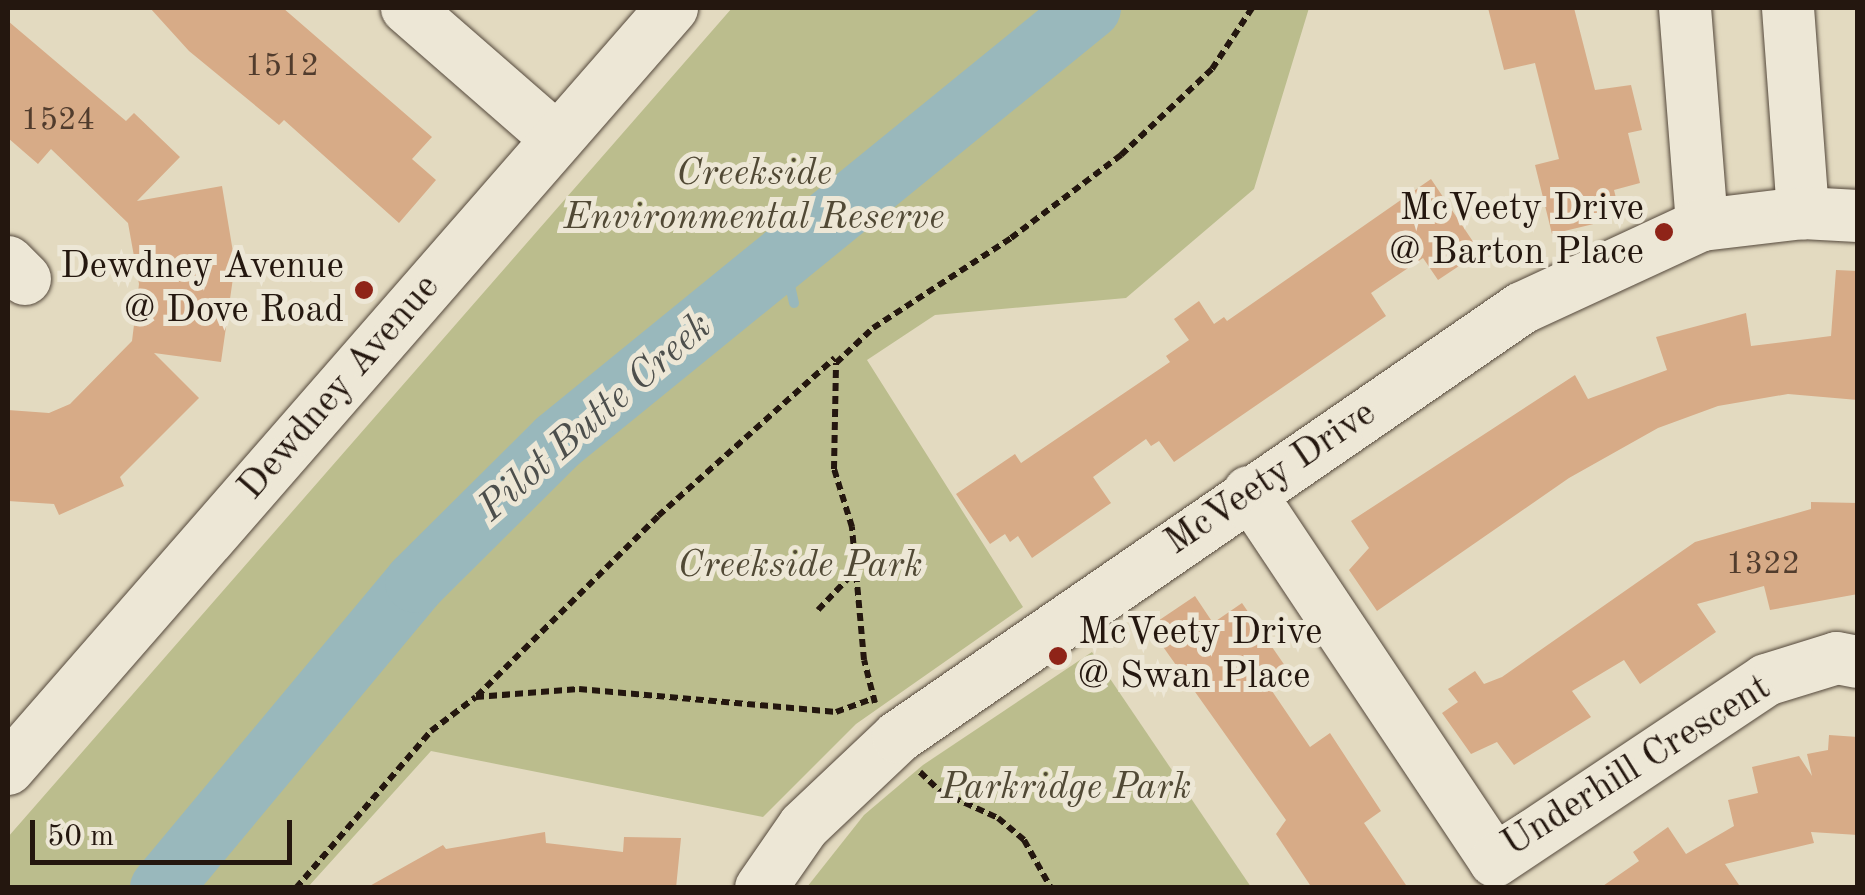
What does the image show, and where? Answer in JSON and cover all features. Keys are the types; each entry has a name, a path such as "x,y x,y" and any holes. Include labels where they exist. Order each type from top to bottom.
{"street":[{"path":"407,8 557,139"},
{"name":"Dewdney Avenue","path":"8,769 672,8"},
{"path":"1685,8 1702,225"},
{"path":"1788,8 1803,212"},
{"name":"McVeety Drive","path":"762,888 885,718 1249,492 1522,308 1702,225 1803,212 1858,216"},
{"name":"Underhill Crescent","path":"1249,492 1495,861 1766,680 1837,658 1858,662"}],"path":[{"path":"296,888 431,731 476,697 658,516 846,348 1121,155 1212,68 1252,8"},
{"path":"846,348 832,381 834,469 852,528 856,570 885,718 941,792 998,818 1024,840 1052,888"},
{"path":"818,610 856,570"},
{"path":"476,697 578,689 885,718"}],"green space":[{"name":"Creekside Environmental Reserve","path":"732,8 1309,8 1254,189 1126,298 935,315 867,360 1023,607 856,724 763,817 431,751 308,887 8,887 8,837"},
{"name":"Parkridge Park","path":"1092,652 1251,887 807,887 864,815 923,765"}],"building":[{"path":"150,8 283,8 432,137 412,159 436,180 399,223 284,120 279,125 189,51"},
{"path":"1488,8 1574,8 1595,90 1631,85 1642,130 1628,133 1640,183 1614,190 1616,198 1602,201 1606,221 1552,234 1535,165 1559,159 1535,63 1504,70"},
{"path":"8,21 126,121 134,113 180,157 137,201 222,186 235,264 221,362 154,353 199,398 120,477 124,486 59,515 54,504 8,501 8,410 49,413 70,404 132,341 139,284 128,223 51,149 38,164 8,138"},
{"path":"1431,179 1480,252 1438,280 1423,258 1371,293 1386,316 1174,462 1159,441 1151,446 1146,439 1093,477 1111,503 1032,558 1018,536 1010,542 1005,534 990,544 956,494 1015,454 1021,463 1170,362 1166,356 1189,340 1174,319 1199,301 1214,324 1224,317 1227,321"},
{"path":"1836,270 1858,271 1858,400 1788,394 1718,406 1658,428 1569,478 1377,611 1349,570 1369,548 1351,521 1575,375 1588,399 1667,370 1656,337 1746,313 1751,346 1831,336"},
{"path":"1811,502 1858,503 1858,594 1770,610 1764,586 1697,604 1716,632 1640,684 1624,660 1572,691 1591,717 1514,765 1497,742 1471,754 1442,713 1458,702 1448,689 1475,671 1484,684 1502,677 1695,542 1811,509"},
{"path":"1195,596 1213,623 1242,603 1292,676 1272,691 1310,747 1330,733 1381,811 1364,823 1408,888 1312,888 1276,834 1286,820 1149,627"},
{"path":"1829,735 1858,737 1858,835 1811,832 1814,843 1725,864 1741,888 1600,888 1639,861 1633,852 1668,827 1686,854 1734,826 1728,800 1758,793 1752,767 1799,756 1812,776 1807,754 1828,750"},
{"path":"545,832 546,843 623,852 624,837 681,838 676,888 366,888 443,845 446,849"}],"waterway":[{"name":"Pilot Butte Creek","path":"161,888 416,582 558,441 1090,8"},
{"path":"794,303 789,281 804,241"}],"place":[{"name":"McVeety Drive @ Barton Place","path":"1664,232"},
{"name":"Dewdney Avenue @ Dove Road","path":"364,290"},
{"name":"McVeety Drive @ Swan Place","path":"1058,656"}],"park label":[{"name":"Creekside Park","path":"800,567"}]}
